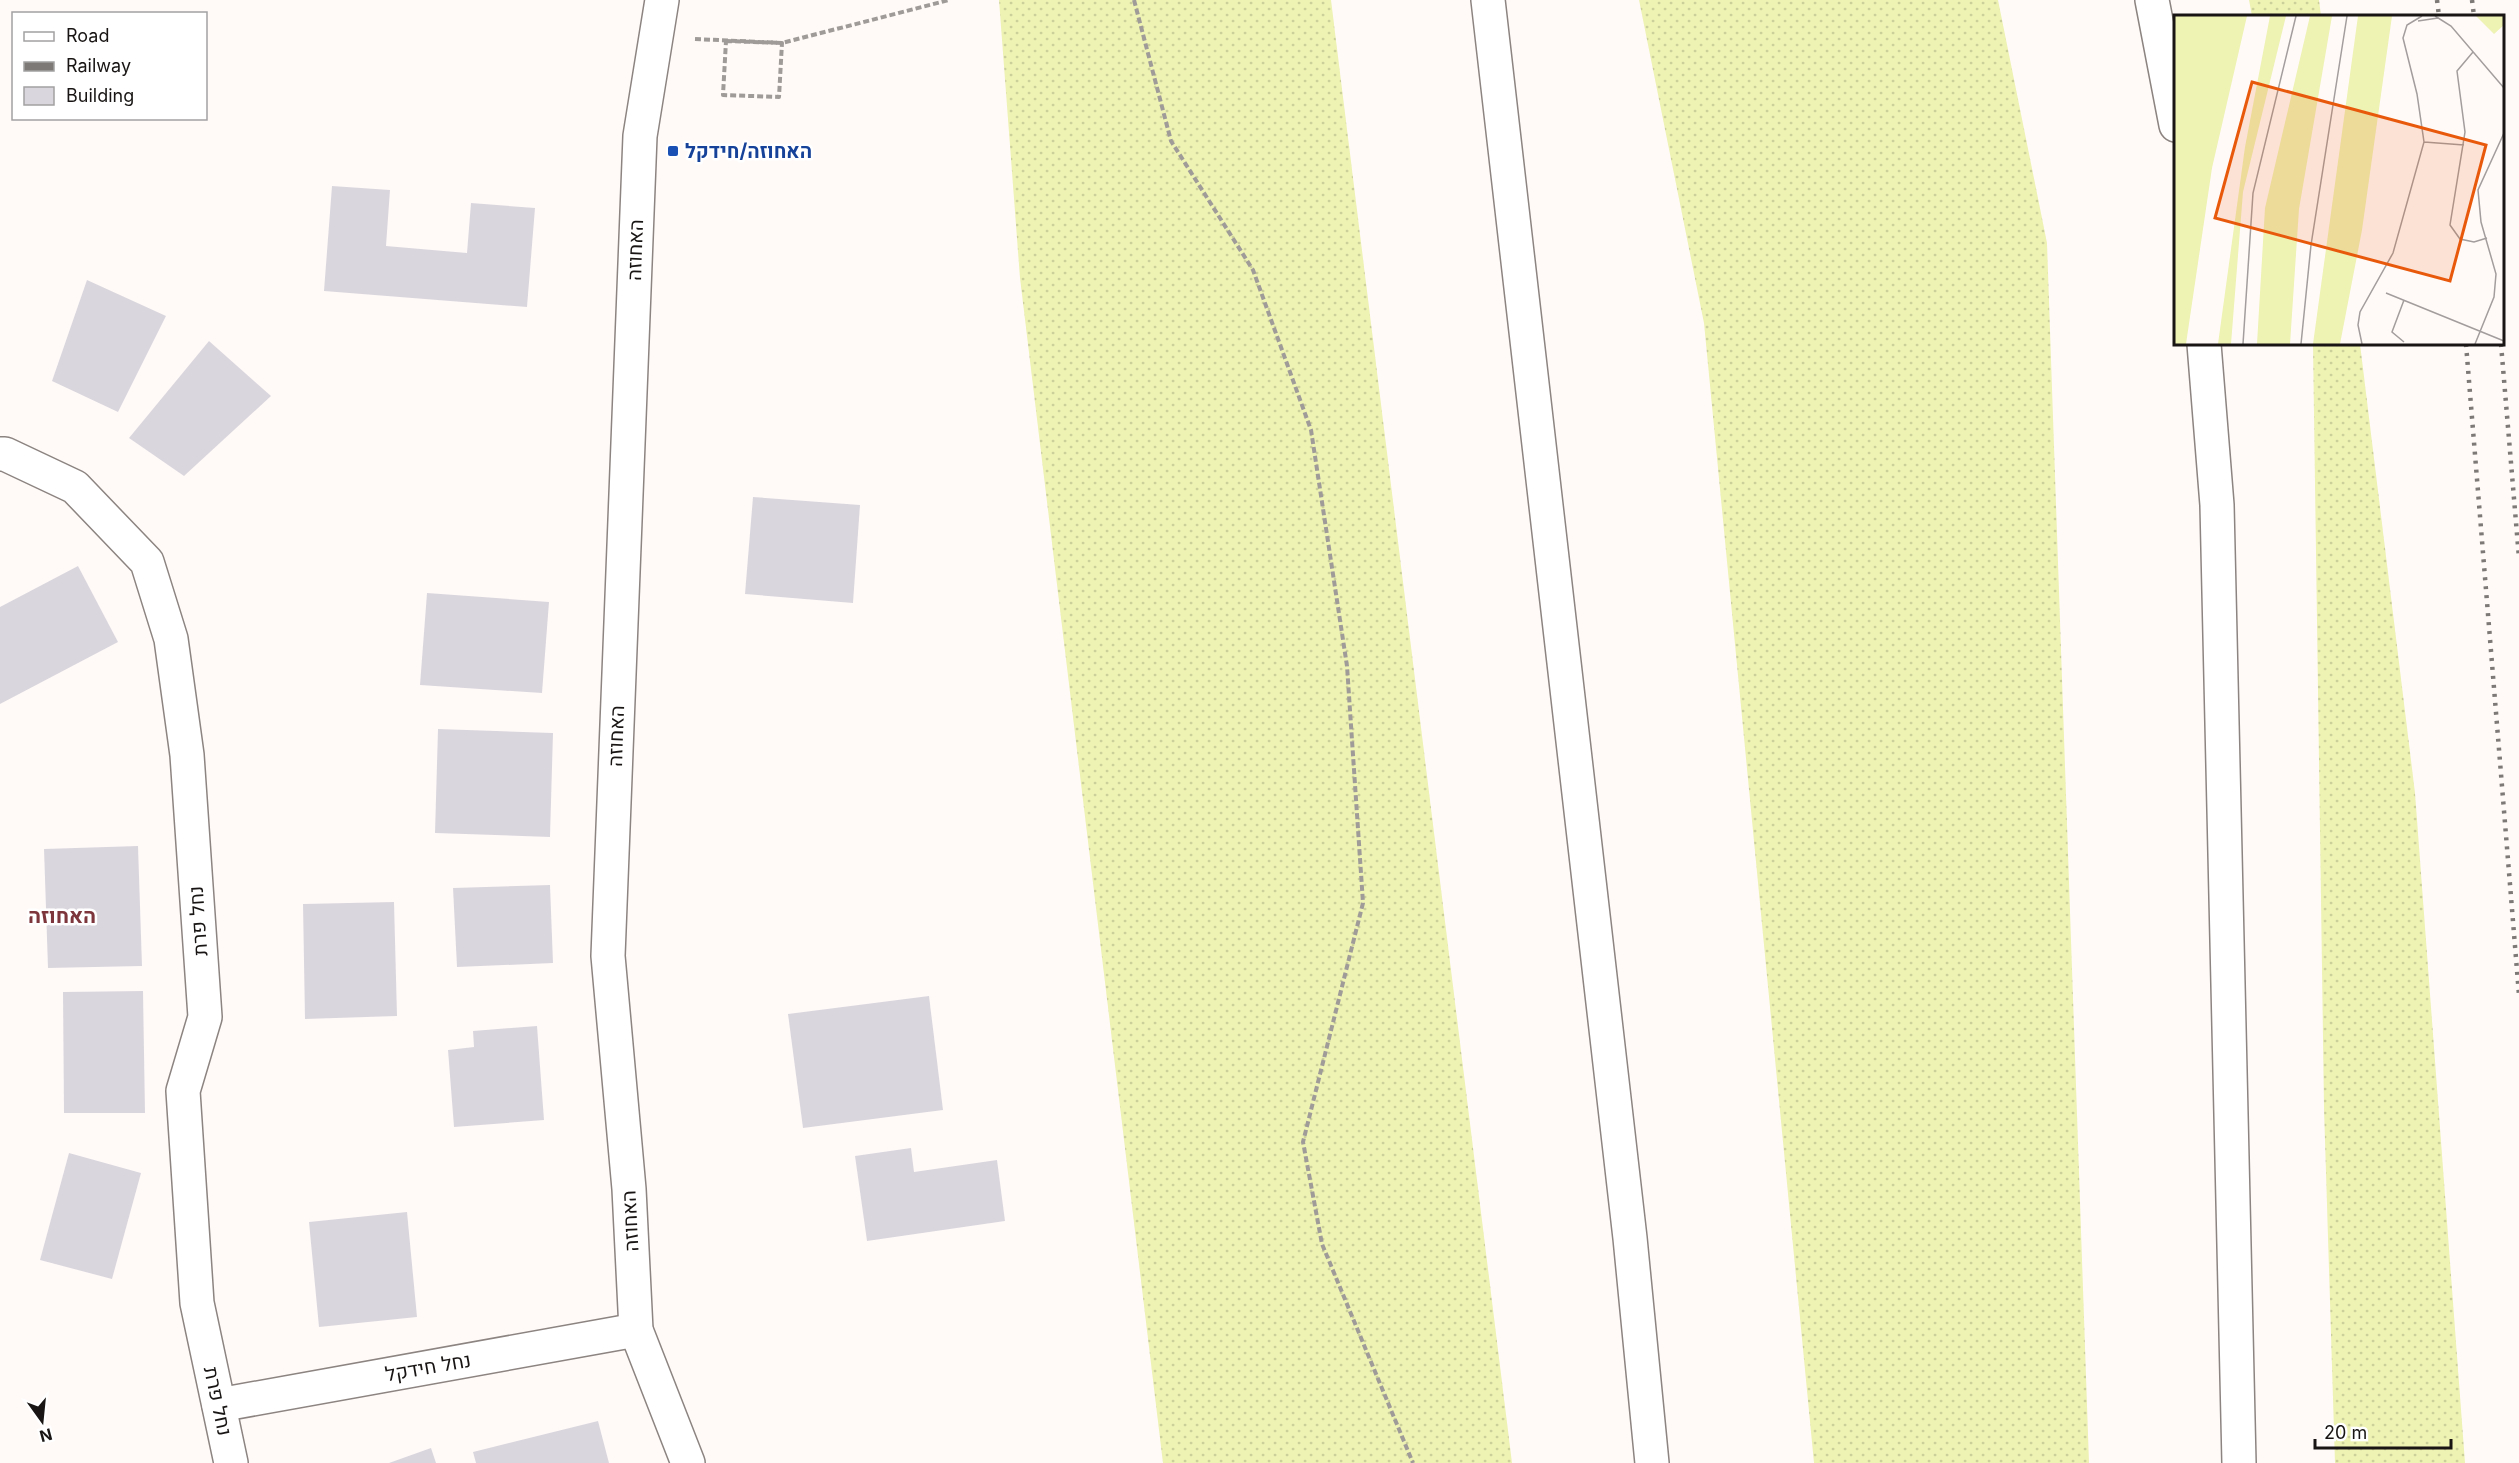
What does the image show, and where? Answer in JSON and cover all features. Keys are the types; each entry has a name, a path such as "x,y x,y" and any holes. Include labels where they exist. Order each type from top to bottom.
{"main road":[{"name":"האחוזה","path":"662,0 640,135 608,956 629,1189 636,1330 688,1463"},
{"path":"1488,0 1624,1191 1652,1463"},
{"path":"2152,0 2174,120"},
{"path":"2204,345 2217,506 2239,1463"},
{"name":"נחל פרת","path":"0,454 5,454 75,487 147,562 171,639 187,755 205,1017 183,1091 197,1303 231,1463"},
{"name":"נחל חידקל","path":"219,1405 636,1330"}],"path":[{"path":"782,43 779,97 723,95 726,41 782,43 878,16 949,0"},
{"path":"1134,0 1171,141 1253,270 1311,430 1347,666 1363,903 1303,1142 1322,1244 1413,1463"}],"green space":[{"path":"999,0 1331,0 1512,1463 1163,1463 1020,278"},
{"path":"1639,0 1998,0 2047,243 2089,1463 1814,1463 1704,323"},
{"path":"2249,0 2319,0 2321,15 2252,15"},
{"path":"2313,345 2360,345 2415,793 2465,1463 2335,1463 2324,1108"}],"building":[{"path":"332,186 390,190 386,246 467,253 471,203 535,208 527,307 324,291"},
{"path":"87,280 166,316 118,412 52,381"},
{"path":"209,341 271,396 184,476 129,438"},
{"path":"753,497 860,505 853,603 745,594"},
{"path":"78,566 118,642 0,704 0,607"},
{"path":"427,593 549,602 542,693 420,685"},
{"path":"438,729 553,733 550,837 435,833"},
{"path":"138,846 142,966 48,968 44,849"},
{"path":"550,885 553,963 457,967 453,888"},
{"path":"394,902 397,1016 305,1019 303,904"},
{"path":"143,991 145,1113 64,1113 63,992"},
{"path":"929,996 943,1110 803,1128 788,1014"},
{"path":"537,1026 544,1120 454,1127 448,1050 474,1047 473,1031"},
{"path":"911,1148 914,1172 997,1160 1005,1221 867,1241 855,1156"},
{"path":"69,1153 141,1173 112,1279 40,1260"},
{"path":"407,1212 417,1317 319,1327 309,1222"},
{"path":"598,1421 609,1463 476,1463 473,1452"},
{"path":"431,1448 436,1463 389,1463"}],"railway":[{"path":"2437,0 2439,15"},
{"path":"2472,0 2474,15"},
{"path":"2466,345 2519,995"},
{"path":"2501,345 2519,558"}],"place":[{"name":"האחוזה/חידקל","path":"673,151"}],"district":[{"name":"האחוזה","path":"62,916"}]}
